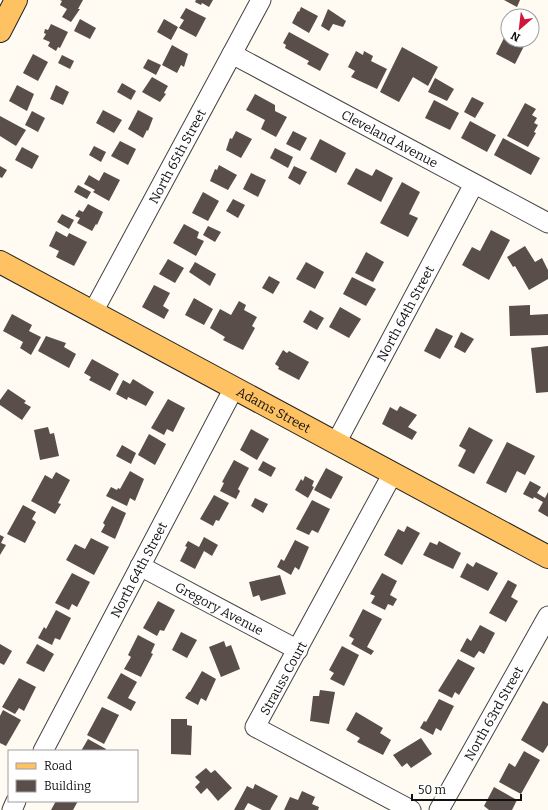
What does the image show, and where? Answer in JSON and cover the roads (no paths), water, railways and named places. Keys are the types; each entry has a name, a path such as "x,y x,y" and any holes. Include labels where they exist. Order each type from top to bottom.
{"main road":[{"path":"0,31 16,0"},
{"name":"Adams Street","path":"0,262 548,557"}],"street":[{"name":"North 65th Street","path":"93,312 261,0"},
{"name":"Cleveland Avenue","path":"232,54 548,223"},
{"name":"North 64th Street","path":"336,443 474,184"},
{"name":"North 64th Street","path":"44,750 234,388"},
{"name":"Strauss Court","path":"393,473 256,727 411,810"},
{"name":"Gregory Avenue","path":"140,566 298,650"},
{"name":"North 63rd Street","path":"439,810 548,616"}]}
